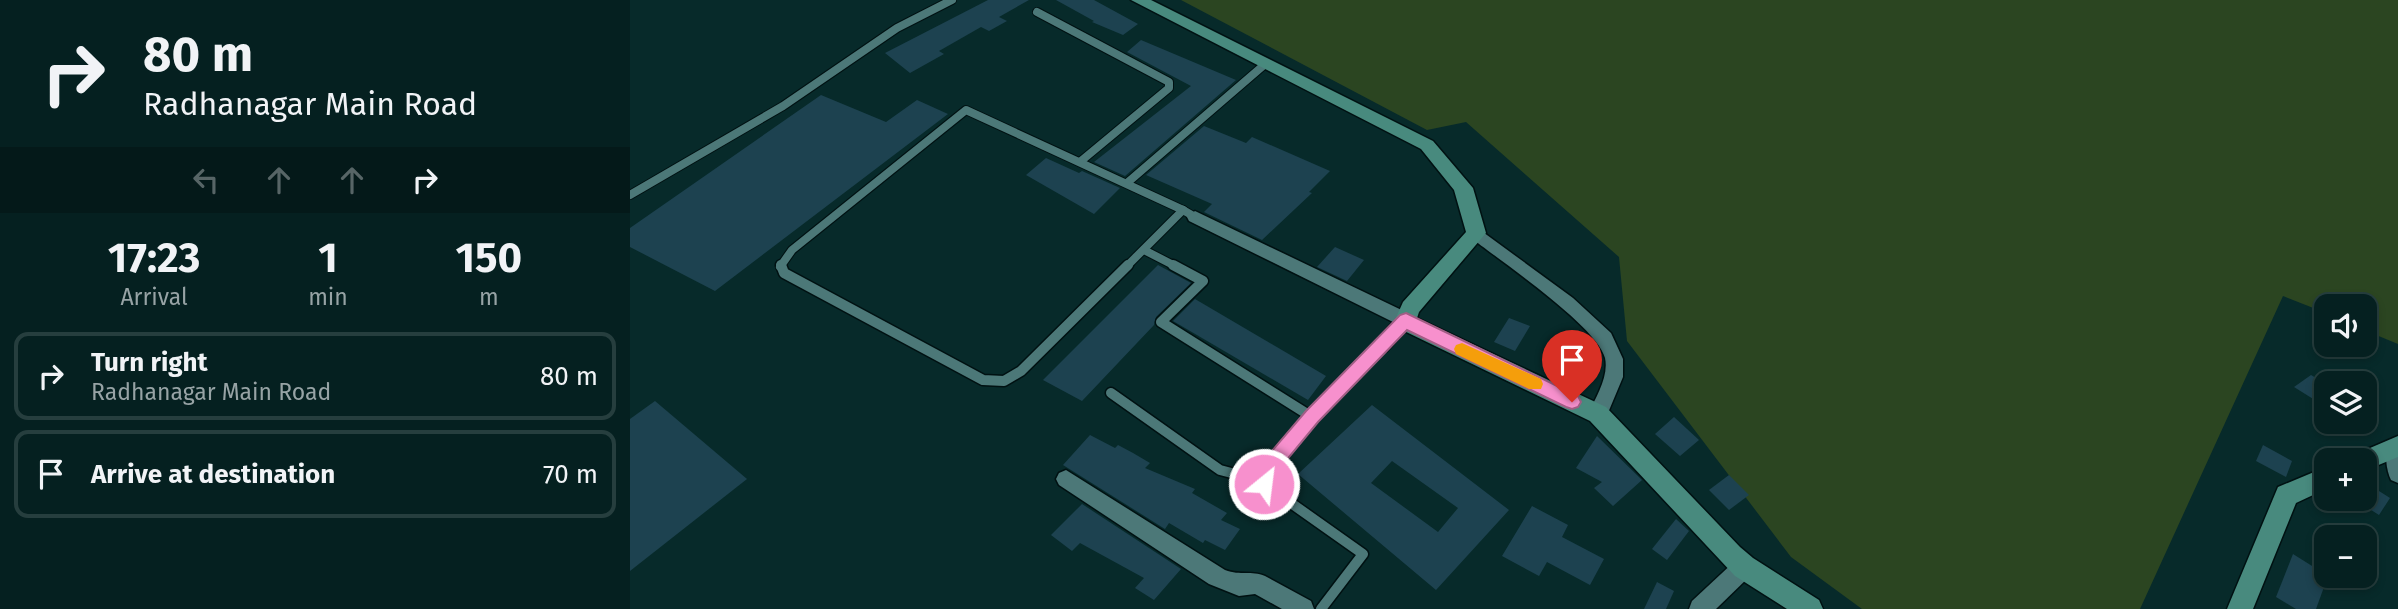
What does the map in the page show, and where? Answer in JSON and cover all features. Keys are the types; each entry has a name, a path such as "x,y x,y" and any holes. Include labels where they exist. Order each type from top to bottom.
{"street":[{"path":"1139,0 1427,145 1463,188 1476,233 1567,303 1605,338 1614,359 1614,377 1598,414"},
{"path":"1189,213 1406,320 1414,327 1598,414 1744,566 1810,609"},
{"path":"1381,346 1406,320 1410,308 1476,233"},
{"path":"2377,455 2397,446 2398,474"},
{"path":"1066,479 1217,577 1239,586 1257,583 1303,609"},
{"path":"2240,609 2287,495 2314,483"},
{"path":"1700,609 1744,566"}],"lane":[{"path":"630,195 783,106 897,28 952,0"},
{"path":"1037,12 1169,82 1169,88 1081,161"},
{"path":"1127,183 1264,65"},
{"path":"966,110 1127,183 1189,213 1144,250 1032,362 1013,377 1000,383 983,380 781,270 781,264 792,250 966,110"},
{"path":"1144,250 1203,281 1161,322 1312,417"},
{"path":"1111,393 1220,470 1236,476 1250,477 1266,471 1312,417 1381,346"},
{"path":"1266,471 1264,484 1363,554 1321,609"}],"green space":[{"path":"1181,0 2398,0 2398,344 2377,335 2377,294 2314,294 2314,308 2283,296 2140,609 1862,609 1791,557 1627,341 1619,257 1466,122 1427,130"}],"building":[{"path":"988,0 1029,0 999,17 1007,21 989,31 981,27 939,51 944,54 910,73 885,53"},
{"path":"1056,0 1094,0 1138,24 1123,35 1092,22 1094,21"},
{"path":"1141,40 1236,80 1125,176 1094,162 1191,86 1127,52"},
{"path":"821,95 886,122 917,100 948,114 715,291 630,247 630,228"},
{"path":"1204,126 1246,143 1252,137 1330,171 1309,192 1312,193 1262,240 1204,212 1212,204 1146,175"},
{"path":"1046,158 1120,188 1094,214 1026,175"},
{"path":"1335,247 1364,260 1347,281 1317,267"},
{"path":"1158,265 1191,283 1156,317 1154,325 1082,401 1043,380"},
{"path":"1195,299 1326,376 1308,400 1173,321"},
{"path":"1509,318 1530,326 1515,351 1494,342"},
{"path":"2311,375 2314,377 2314,400 2294,387"},
{"path":"655,401 747,479 630,571 630,419"},
{"path":"1372,405 1509,510 1436,590 1298,474","holes":["1392,461 1458,508 1438,532 1371,483"]},
{"path":"1674,417 1699,440 1680,456 1655,434"},
{"path":"1090,435 1115,448 1118,445 1133,453 1150,463 1145,468 1195,489 1192,493 1227,513 1221,520 1240,529 1225,550 1205,540 1203,543 1169,523 1165,529 1063,465"},
{"path":"1597,436 1642,480 1613,506 1594,488 1602,482 1576,468"},
{"path":"2263,445 2292,461 2286,477 2256,461"},
{"path":"1729,475 1749,495 1729,510 1709,490"},
{"path":"2377,490 2390,498 2379,515 2373,511 2377,511"},
{"path":"1082,504 1181,569 1154,600 1135,588 1144,578 1080,543 1072,551 1051,535"},
{"path":"1532,506 1568,525 1562,537 1604,559 1590,585 1547,562 1539,576 1502,556"},
{"path":"1676,519 1689,531 1667,560 1652,549"},
{"path":"2293,554 2314,567 2314,588 2324,588 2316,609 2296,609 2276,597"},
{"path":"1657,582 1674,591 1666,609 1644,609"}],"slow traffic":[{"path":"1462,349 1535,384"}],"route":[{"path":"1264,484 1266,471 1312,417 1406,320 1414,327 1572,402"}]}
